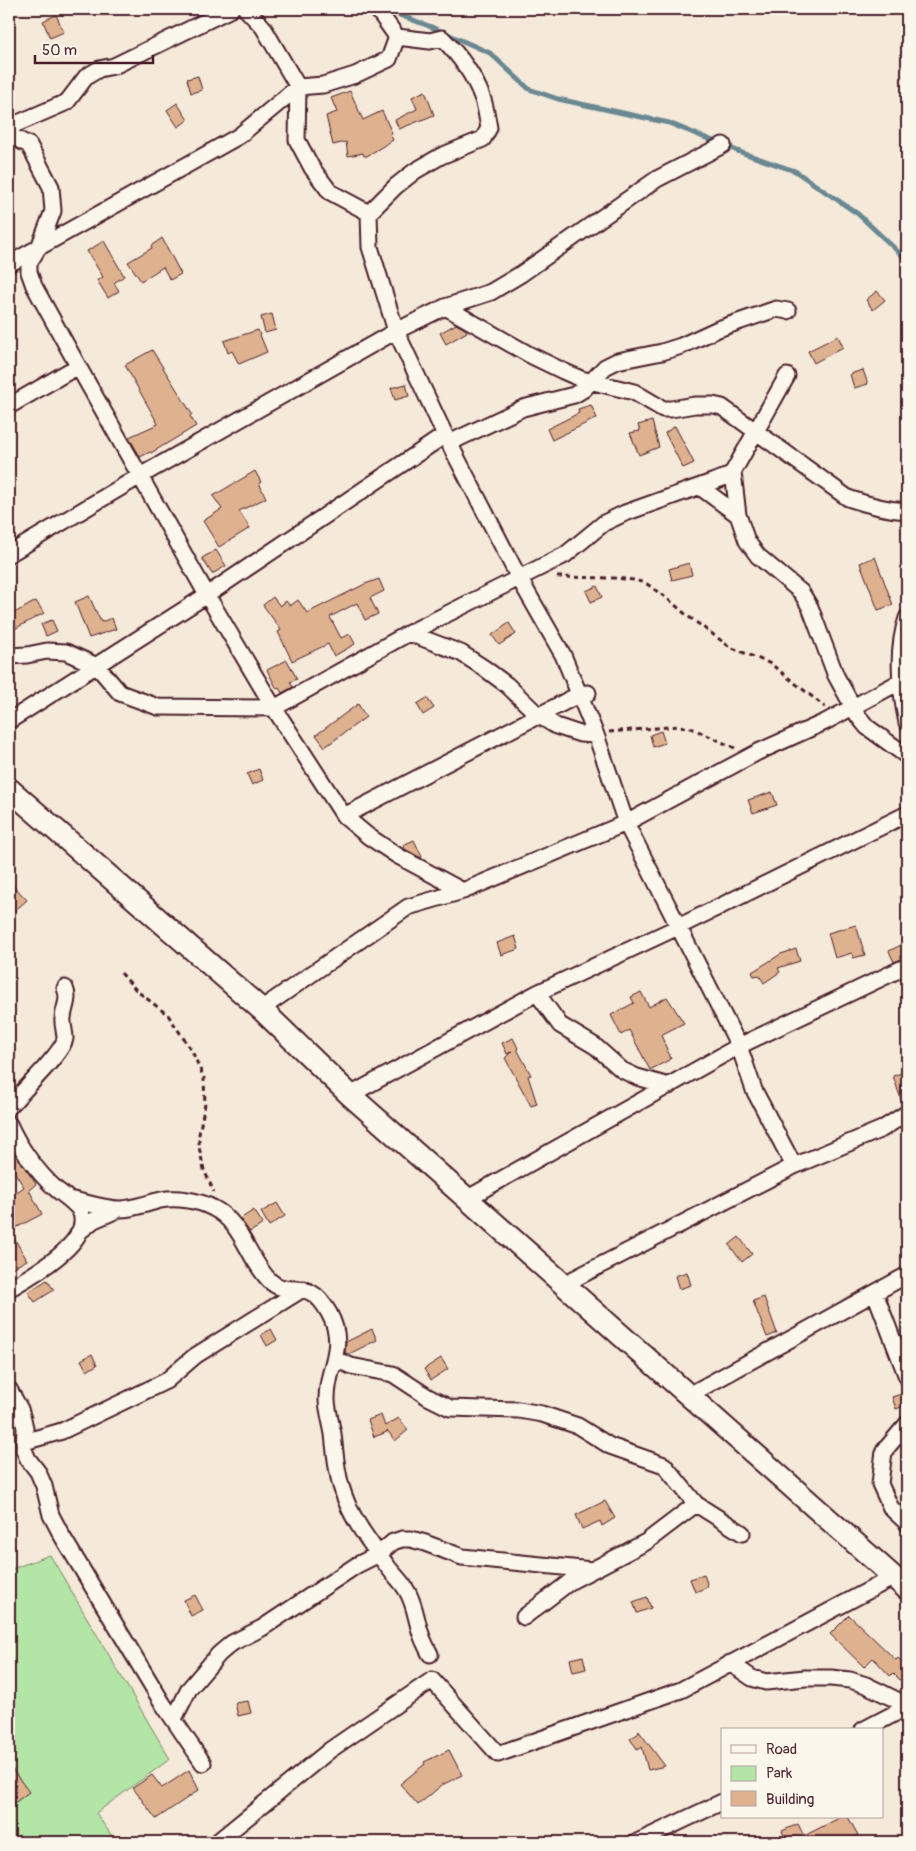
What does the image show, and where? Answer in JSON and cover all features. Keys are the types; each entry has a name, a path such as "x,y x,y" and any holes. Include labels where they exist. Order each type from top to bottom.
{"main road":[{"path":"9,789 261,1009 350,1095 901,1583"}],"street":[{"path":"9,127 67,102 86,77 99,69 114,66 231,9"},
{"path":"246,9 263,27 298,87 298,140 312,168 330,192 369,213"},
{"path":"378,9 397,37 430,41 442,38 470,73 482,98 489,128 483,139 441,156 414,171 369,213 370,247 396,331 447,439 523,576 584,693 626,823 739,1046 754,1090 794,1166"},
{"path":"9,264 40,245 239,136 298,87 323,84 355,75 389,59 397,37"},
{"path":"9,135 29,145 51,187 53,211 40,245 29,263 34,286 207,595 274,708 344,816 368,836 398,856 463,891"},
{"path":"9,554 140,476 396,331 445,307 491,292 521,274 658,179 723,145"},
{"path":"445,307 530,355 580,379 634,392 663,409 679,409 695,405 722,407 848,498 866,505 892,510 907,510"},
{"path":"9,721 447,439 477,429 523,408 574,395 584,389 605,367 617,361 668,350 742,320 776,309 788,311"},
{"path":"9,406 78,366"},
{"path":"9,656 27,656 47,651 66,652 97,666 120,693 158,708 274,708 410,633 565,555 604,523 625,513 726,477 733,472 787,376"},
{"path":"733,472 738,515 747,541 758,556 800,592 810,607 836,676 858,716 907,756"},
{"path":"700,487 738,515"},
{"path":"907,618 901,645 904,680 902,700 907,723"},
{"path":"410,633 460,653 484,668 507,685 538,715 556,726 580,734 596,735"},
{"path":"261,1009 408,907 463,891 626,823 758,752 854,708 904,680"},
{"path":"344,816 584,693"},
{"path":"350,1095 537,993 678,927 907,814"},
{"path":"468,1198 739,1046 907,966"},
{"path":"9,1107 50,1063 63,1046 65,1037 62,1019 68,995 65,988"},
{"path":"537,993 560,1025 595,1046 622,1070 637,1077 669,1086"},
{"path":"564,1284 794,1166 882,1129 907,1113"},
{"path":"9,1124 14,1145 80,1210 81,1224 71,1245 61,1255 9,1289"},
{"path":"68,1199 120,1209"},
{"path":"78,1233 94,1220 120,1209 173,1199 212,1207 229,1219 236,1227 262,1272 271,1282 279,1286 312,1291 321,1300 336,1327 337,1348 327,1400 341,1488 358,1526 407,1591 414,1606 420,1633 430,1654"},
{"path":"689,1395 907,1275"},
{"path":"24,1442 62,1431 166,1381 195,1356 303,1289"},
{"path":"875,1293 907,1377"},
{"path":"335,1359 351,1366 392,1374 428,1397 450,1408 519,1410 542,1414 578,1426 610,1446 664,1465 696,1504 742,1533"},
{"path":"9,1389 20,1409 23,1419 25,1428 24,1450 38,1472 44,1486 51,1515 174,1719 203,1763"},
{"path":"907,1424 903,1426 884,1451 880,1484 891,1508 907,1523"},
{"path":"524,1617 571,1581 646,1542 696,1504"},
{"path":"174,1719 189,1689 219,1654 232,1643 262,1628 357,1565 379,1554 393,1542 411,1539 462,1557 592,1570"},
{"path":"217,1842 330,1750 432,1680 498,1754 681,1690 730,1663 901,1583"},
{"path":"730,1663 752,1678 766,1682 805,1678 850,1680 866,1685 907,1706"},
{"path":"867,1728 907,1706"},
{"path":"637,1842 721,1802"}],"path":[{"path":"523,576 614,578 635,580 647,584 669,600 688,618 730,647 743,654 764,660 779,669 837,716"},
{"path":"596,735 614,731 679,726 691,728 735,749 758,752"},
{"path":"120,973 137,991 168,1016 192,1051 204,1078 205,1104 199,1134 199,1147 204,1170 212,1190 229,1219"}],"green space":[{"path":"50,1555 170,1759 96,1813 116,1842 9,1842 9,1570"}],"building":[{"path":"56,15 64,32 50,38 43,21"},
{"path":"198,76 202,90 191,93 187,79"},
{"path":"350,91 363,120 382,111 392,133 390,134 393,140 367,156 364,156 363,153 348,156 346,142 333,145 326,116 337,112 331,98"},
{"path":"425,91 434,115 399,129 395,120 417,109 412,97"},
{"path":"177,103 188,120 178,127 167,110"},
{"path":"162,238 181,274 170,280 163,267 141,281 128,262 152,248 151,246"},
{"path":"104,241 124,276 114,283 119,291 108,298 97,280 103,277 87,251"},
{"path":"877,291 885,300 873,310 866,300"},
{"path":"272,314 276,330 265,333 261,317"},
{"path":"456,324 467,332 446,344 440,333"},
{"path":"258,330 267,352 239,364 232,351 228,353 224,341"},
{"path":"838,336 843,347 814,363 808,351"},
{"path":"152,350 192,414 190,416 196,426 151,453 140,457 129,437 158,424 125,365"},
{"path":"863,370 868,384 854,388 850,374"},
{"path":"406,384 409,396 395,400 391,388"},
{"path":"591,405 597,418 552,440 547,429 579,413 578,409"},
{"path":"652,421 659,447 639,455 630,433 640,431 638,425"},
{"path":"675,426 694,463 683,468 665,433"},
{"path":"255,471 266,498 239,511 250,528 219,547 203,521 222,509 213,496"},
{"path":"216,550 226,566 212,574 202,558"},
{"path":"875,557 893,605 878,610 860,563"},
{"path":"689,563 692,575 672,580 669,569"},
{"path":"379,579 384,591 370,598 378,614 365,620 357,603 330,617 341,638 350,634 355,644 334,656 328,644 292,661 278,632 281,630 263,605 273,597 280,606 286,601 290,606 298,600 307,613"},
{"path":"597,586 602,597 591,602 586,591"},
{"path":"89,596 101,622 112,618 116,629 89,638 75,602"},
{"path":"36,601 44,613 9,632 9,616"},
{"path":"52,620 57,631 46,636 41,624"},
{"path":"509,623 516,634 499,645 492,635"},
{"path":"287,660 297,679 290,682 293,687 282,693 279,688 277,689 267,670"},
{"path":"427,698 434,708 423,715 417,704"},
{"path":"358,704 366,717 325,747 316,735"},
{"path":"661,731 665,743 653,747 650,735"},
{"path":"259,769 263,780 252,785 247,774"},
{"path":"772,792 777,805 753,813 748,800"},
{"path":"414,840 421,858 405,849 403,845"},
{"path":"9,881 27,900 9,916"},
{"path":"856,925 865,955 853,958 852,953 835,958 828,933"},
{"path":"515,936 519,949 501,955 497,943"},
{"path":"907,942 907,957 894,962 889,951"},
{"path":"796,949 800,961 778,968 780,972 764,983 759,975 754,976 752,972 781,954"},
{"path":"641,992 649,1007 667,997 684,1023 661,1035 671,1059 650,1070 629,1030 621,1035 611,1015 634,1003 631,997"},
{"path":"513,1038 531,1075 528,1076 537,1104 531,1106 505,1058 512,1051 507,1054 502,1043"},
{"path":"907,1071 907,1104 903,1105 893,1076"},
{"path":"9,1144 36,1184 29,1190 42,1214 10,1231 27,1260 9,1270 9,1197 24,1187 9,1164"},
{"path":"277,1203 285,1216 269,1226 261,1212"},
{"path":"254,1210 263,1224 250,1232 240,1219"},
{"path":"739,1237 752,1254 742,1262 729,1245"},
{"path":"687,1272 691,1285 679,1289 675,1276"},
{"path":"47,1280 54,1290 35,1302 28,1292"},
{"path":"764,1297 777,1333 767,1337 753,1301"},
{"path":"271,1329 277,1340 267,1346 261,1335"},
{"path":"372,1329 377,1340 349,1354 345,1353 346,1342"},
{"path":"92,1354 97,1365 87,1371 81,1360"},
{"path":"441,1358 448,1369 431,1380 424,1369"},
{"path":"907,1392 907,1405 896,1409 892,1397"},
{"path":"381,1415 385,1426 399,1418 408,1430 395,1441 387,1430 387,1432 374,1437 368,1420"},
{"path":"605,1501 615,1518 602,1526 600,1521 582,1529 576,1515"},
{"path":"704,1574 708,1587 695,1592 690,1579"},
{"path":"195,1595 203,1610 191,1616 184,1600"},
{"path":"647,1597 651,1608 637,1613 633,1602"},
{"path":"849,1615 896,1660 898,1658 907,1667 907,1687 893,1673 890,1676 873,1658 864,1667 830,1634"},
{"path":"583,1656 586,1669 573,1672 570,1659"},
{"path":"248,1701 251,1713 238,1716 235,1703"},
{"path":"638,1730 665,1766 648,1770 642,1747 638,1750 630,1739 639,1733"},
{"path":"449,1750 462,1775 442,1785 418,1805 400,1784 425,1764 424,1762"},
{"path":"9,1765 29,1792 9,1807"},
{"path":"189,1770 199,1790 156,1819 133,1788 152,1775 162,1788"},
{"path":"839,1818 849,1818 858,1835 846,1842 787,1842 782,1831 798,1824 804,1836"}],"waterway":[{"path":"383,9 429,26 490,53 529,89 558,99 669,123 740,152 795,171 858,214 907,260"}]}
